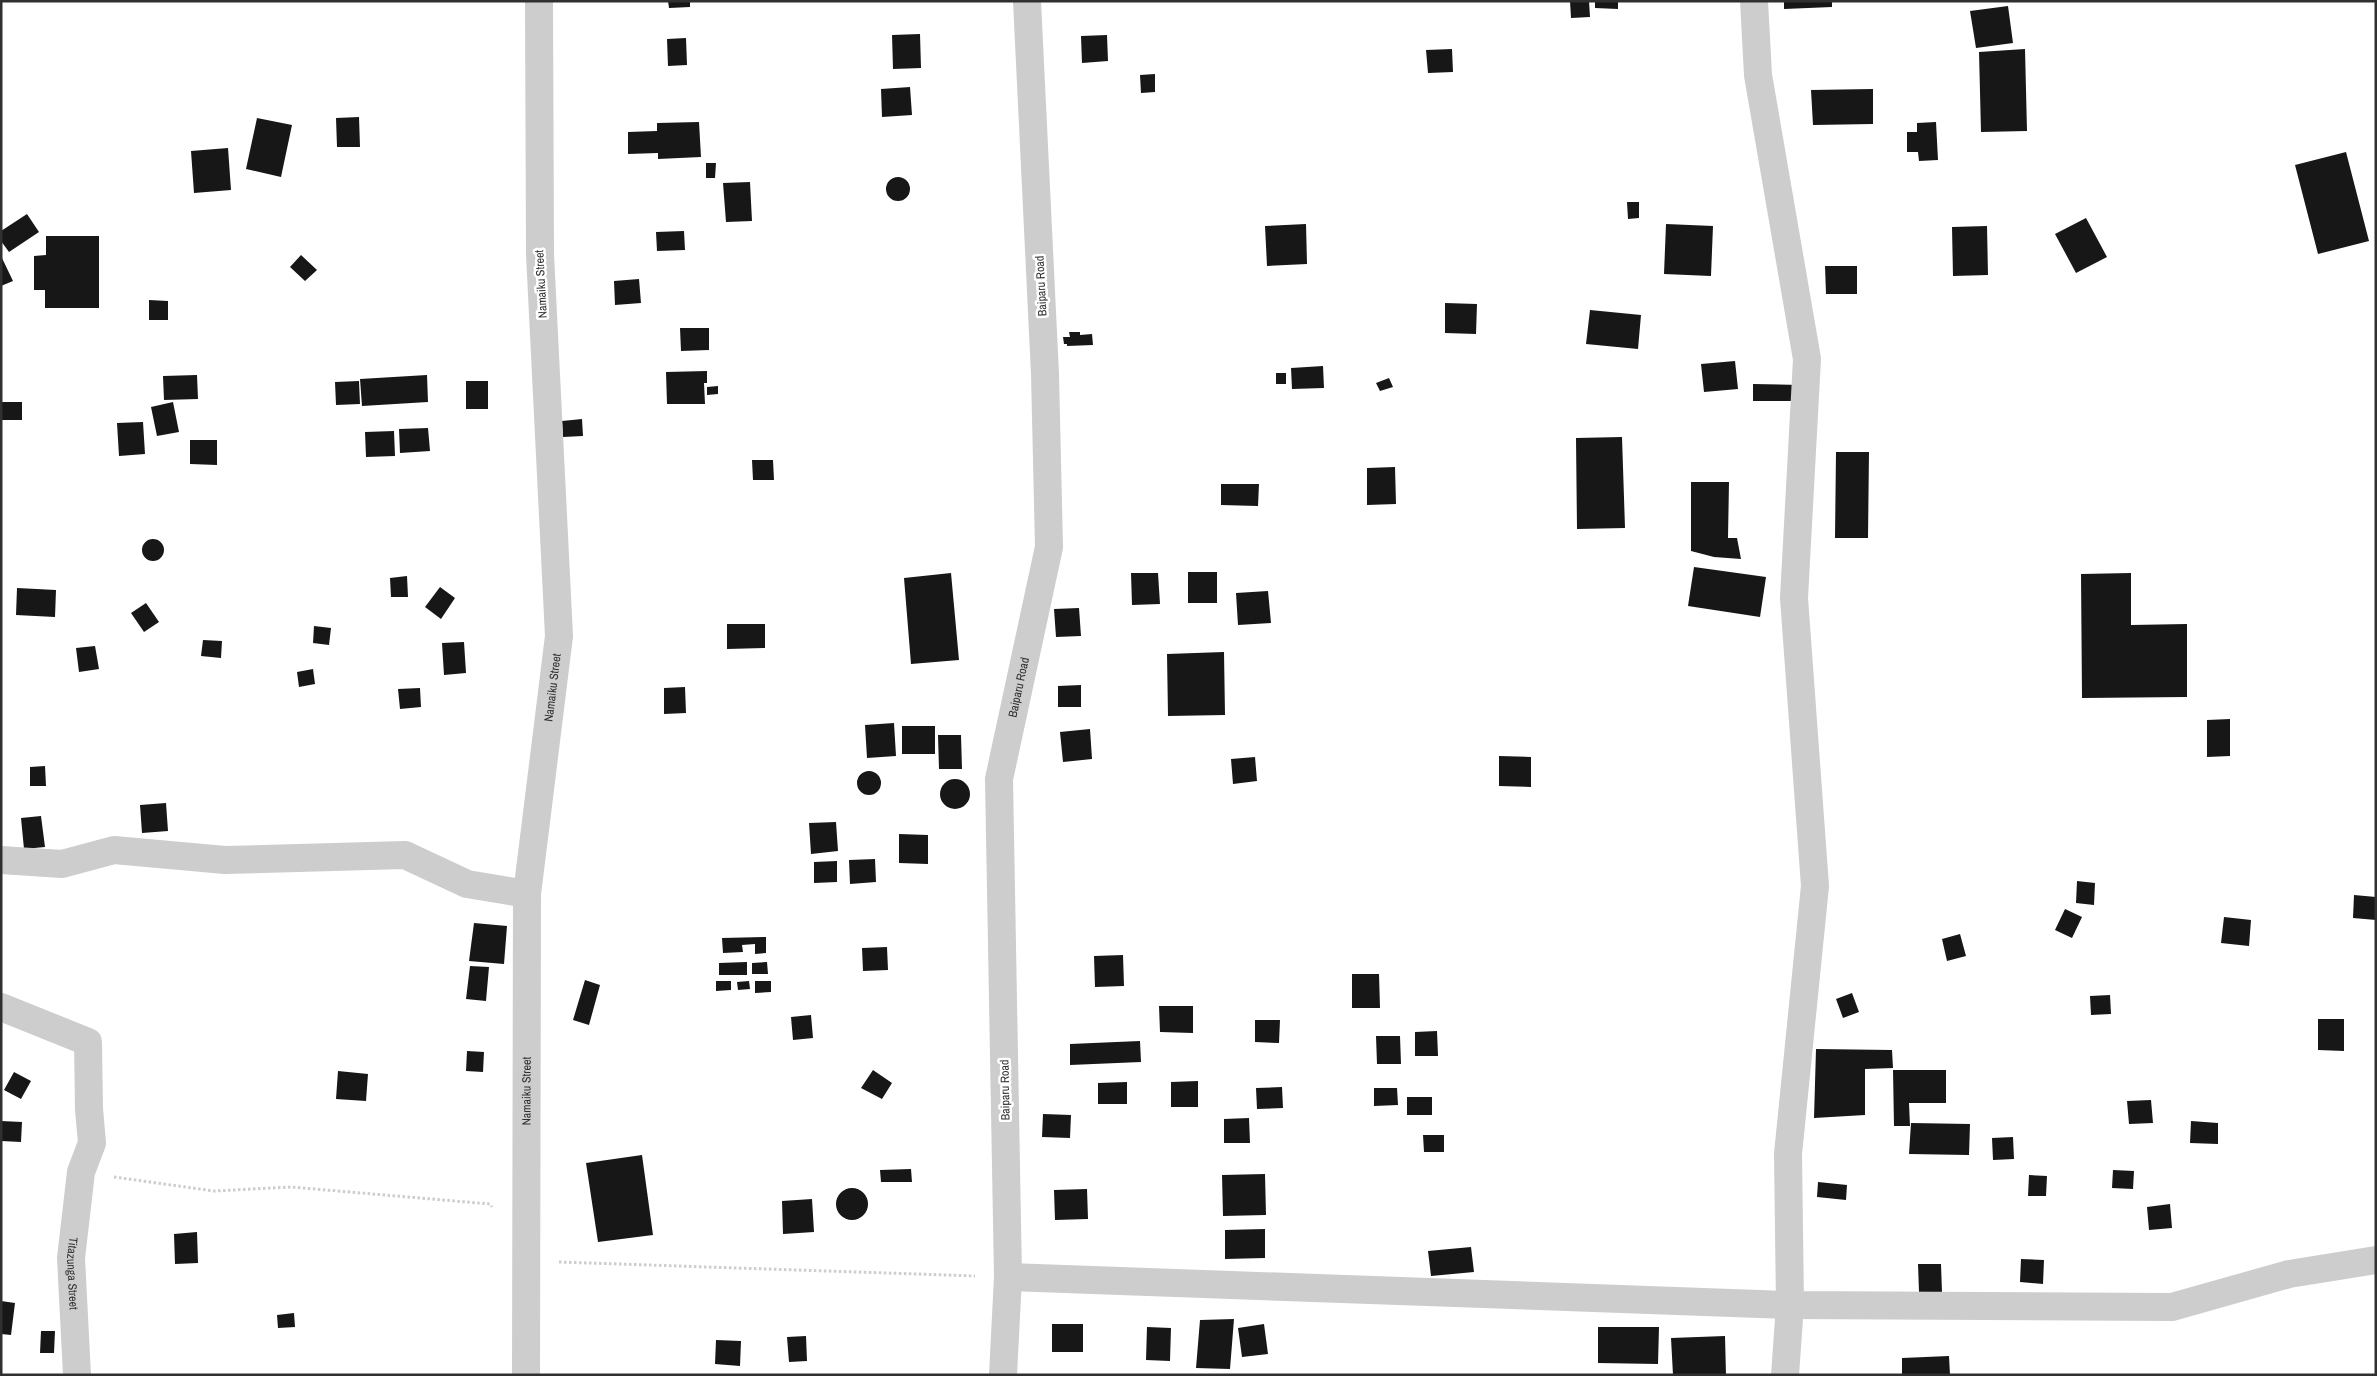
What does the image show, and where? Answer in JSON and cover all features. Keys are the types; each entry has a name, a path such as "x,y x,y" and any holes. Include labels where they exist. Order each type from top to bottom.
{"street":[{"name":"Namaiku Street","path":"526,1375 526,894 559,636 540,254 539,1"},
{"name":"Baiparu Road","path":"1003,1375 1008,1277 1000,779 1049,547 1045,374 1027,1"},
{"path":"1754,1 1758,76 1807,359 1794,598 1815,886 1788,1154 1790,1305 1785,1375"},
{"path":"1,860 62,864 114,850 225,860 406,855 467,884 526,894"},
{"name":"Titazunga Street","path":"1,1007 88,1042 89,1109 92,1143 81,1172 71,1258 77,1375"},
{"path":"1008,1277 1790,1305 2172,1307 2289,1274 2376,1260"}],"building":[{"path":"668,1 690,1 690,7 669,8"},
{"path":"1570,1 1589,1 1590,17 1571,18"},
{"path":"1595,1 1618,1 1618,9 1595,8"},
{"path":"1784,1 1832,1 1832,7 1784,9"},
{"path":"2008,6 2013,43 1976,48 1970,11"},
{"path":"920,34 921,68 893,69 892,35"},
{"path":"1107,35 1108,61 1082,63 1081,36"},
{"path":"686,38 687,65 668,66 667,39"},
{"path":"1452,49 1453,72 1428,73 1426,50"},
{"path":"2025,49 2027,131 1981,132 1979,52"},
{"path":"1155,74 1155,92 1141,93 1140,75"},
{"path":"910,87 912,115 882,117 881,89"},
{"path":"1873,89 1873,124 1813,125 1811,90"},
{"path":"359,117 360,147 337,147 336,118"},
{"path":"257,118 292,125 281,177 246,169"},
{"path":"699,122 701,157 658,159 658,153 628,154 628,132 657,131 657,123"},
{"path":"1936,122 1938,160 1919,161 1918,152 1907,152 1907,132 1917,132 1917,123"},
{"path":"228,148 231,190 194,193 191,151"},
{"path":"2346,152 2369,241 2318,254 2295,165"},
{"path":"706,163 716,163 715,178 706,178"},
{"path":"898,177 907,180 910,189 907,198 898,201 889,198 886,189 889,180"},
{"path":"750,182 752,221 726,222 723,183"},
{"path":"1627,202 1639,202 1639,218 1628,219"},
{"path":"27,214 39,232 9,252 1,241 1,231"},
{"path":"2086,218 2107,257 2076,273 2055,234"},
{"path":"1306,224 1307,264 1267,266 1265,226"},
{"path":"1666,224 1713,226 1711,276 1664,274"},
{"path":"1987,226 1988,275 1953,276 1952,227"},
{"path":"684,231 685,250 657,251 656,232"},
{"path":"46,236 99,236 99,308 45,308 45,290 34,290 34,256 46,255"},
{"path":"301,255 317,270 305,281 290,267"},
{"path":"1,256 13,281 1,286"},
{"path":"1825,266 1857,266 1857,294 1826,294"},
{"path":"639,279 641,303 615,305 614,281"},
{"path":"149,300 168,301 168,320 149,320"},
{"path":"1445,303 1477,304 1476,334 1445,333"},
{"path":"1590,310 1641,315 1638,349 1586,344"},
{"path":"680,328 709,328 709,350 681,351"},
{"path":"1069,332 1080,332 1080,335 1092,334 1093,345 1067,346 1067,344 1064,344 1063,337 1070,337"},
{"path":"1735,361 1738,389 1704,392 1701,364"},
{"path":"1323,366 1324,388 1292,389 1291,368"},
{"path":"707,371 707,383 704,383 705,404 667,404 666,372"},
{"path":"1276,373 1286,373 1286,384 1276,384"},
{"path":"197,375 198,399 164,400 163,376"},
{"path":"427,375 428,402 362,406 360,379"},
{"path":"1389,378 1393,387 1380,391 1376,383"},
{"path":"359,381 360,404 336,405 335,382"},
{"path":"466,381 488,381 488,409 466,409"},
{"path":"1753,384 1801,385 1801,401 1753,401"},
{"path":"718,386 718,394 707,395 707,387"},
{"path":"1,402 22,402 22,420 1,420"},
{"path":"173,402 179,432 157,436 151,407"},
{"path":"582,419 583,436 563,437 562,421"},
{"path":"143,422 145,454 119,456 117,423"},
{"path":"428,428 430,451 400,453 399,429"},
{"path":"394,431 395,456 366,457 365,432"},
{"path":"1622,437 1625,528 1577,529 1576,438"},
{"path":"190,440 217,440 217,465 190,464"},
{"path":"1836,452 1869,452 1868,538 1835,538"},
{"path":"752,460 773,460 774,480 753,480"},
{"path":"1395,467 1396,504 1367,505 1367,468"},
{"path":"1691,482 1729,482 1728,538 1737,538 1741,559 1714,557 1691,551"},
{"path":"1221,484 1259,484 1258,506 1221,505"},
{"path":"153,539 161,542 164,550 161,558 153,561 145,558 142,550 145,542"},
{"path":"1694,567 1766,577 1760,617 1688,606"},
{"path":"1188,572 1217,572 1217,603 1188,603"},
{"path":"951,573 959,660 911,664 904,578"},
{"path":"1131,573 1158,573 1160,604 1132,605"},
{"path":"2131,573 2131,625 2187,624 2187,697 2082,698 2081,574"},
{"path":"407,576 408,597 391,597 390,578"},
{"path":"440,587 455,598 441,619 425,607"},
{"path":"17,588 56,590 55,617 16,615"},
{"path":"1268,591 1271,623 1238,625 1236,593"},
{"path":"146,603 159,622 144,632 131,613"},
{"path":"1079,608 1081,636 1056,637 1054,609"},
{"path":"727,624 765,624 765,648 727,649"},
{"path":"314,626 331,628 329,645 313,643"},
{"path":"203,640 222,641 221,658 201,656"},
{"path":"464,642 466,673 444,675 442,643"},
{"path":"95,646 99,669 79,672 76,648"},
{"path":"1224,652 1225,715 1168,716 1167,654"},
{"path":"313,669 315,684 299,687 297,672"},
{"path":"1081,685 1081,707 1058,707 1058,686"},
{"path":"685,687 686,713 664,714 664,688"},
{"path":"420,688 421,707 400,709 398,689"},
{"path":"2230,719 2230,756 2207,757 2207,720"},
{"path":"894,723 896,756 867,758 865,725"},
{"path":"902,726 935,726 935,754 902,754"},
{"path":"1090,729 1092,759 1063,762 1060,732"},
{"path":"938,735 961,735 962,769 939,769"},
{"path":"1499,756 1531,757 1531,787 1499,786"},
{"path":"1255,757 1257,781 1233,784 1231,759"},
{"path":"45,766 46,786 30,786 30,767"},
{"path":"869,771 877,775 881,783 877,791 869,795 861,791 857,783 861,775"},
{"path":"955,779 961,780 969,788 969,800 961,808 955,809 949,808 941,800 940,794 941,788 949,780"},
{"path":"166,803 168,831 142,833 140,805"},
{"path":"41,816 45,847 24,849 21,818"},
{"path":"836,822 838,851 811,854 809,823"},
{"path":"899,834 928,835 928,864 899,863"},
{"path":"875,859 876,882 850,884 849,860"},
{"path":"837,861 837,882 814,883 814,862"},
{"path":"2077,881 2095,883 2094,905 2076,903"},
{"path":"2354,895 2376,897 2376,920 2353,918"},
{"path":"2065,909 2082,917 2072,938 2055,930"},
{"path":"2224,917 2251,920 2249,946 2221,943"},
{"path":"474,923 507,926 504,964 469,961"},
{"path":"1960,934 1966,956 1947,961 1942,939"},
{"path":"766,937 766,953 755,954 755,944 742,945 743,952 723,953 722,938"},
{"path":"887,947 888,970 863,971 862,948"},
{"path":"1123,955 1124,986 1095,987 1094,956"},
{"path":"747,962 747,975 719,975 719,963"},
{"path":"767,962 768,974 752,974 752,963"},
{"path":"470,966 489,967 486,1001 466,999"},
{"path":"1352,974 1379,974 1380,1008 1352,1008"},
{"path":"585,980 600,985 589,1025 573,1020"},
{"path":"716,981 731,981 731,990 716,991"},
{"path":"749,981 750,989 738,990 737,982"},
{"path":"755,981 771,981 771,992 755,993"},
{"path":"1852,993 1859,1012 1843,1018 1836,999"},
{"path":"2110,995 2111,1014 2091,1015 2090,996"},
{"path":"1159,1006 1193,1006 1193,1033 1160,1032"},
{"path":"811,1015 813,1038 793,1040 791,1017"},
{"path":"2318,1019 2344,1019 2344,1051 2318,1050"},
{"path":"1255,1020 1280,1020 1279,1043 1255,1042"},
{"path":"1437,1031 1438,1056 1415,1056 1415,1032"},
{"path":"1376,1036 1400,1036 1401,1064 1377,1064"},
{"path":"1140,1041 1141,1062 1070,1065 1070,1044"},
{"path":"1816,1049 1892,1050 1893,1068 1865,1069 1865,1115 1814,1118"},
{"path":"467,1051 484,1052 483,1072 466,1071"},
{"path":"873,1070 892,1083 882,1099 861,1088"},
{"path":"1893,1070 1946,1070 1946,1103 1909,1103 1910,1126 1894,1126"},
{"path":"338,1071 368,1074 366,1101 336,1099"},
{"path":"14,1072 31,1081 21,1099 4,1090"},
{"path":"1198,1081 1198,1107 1171,1107 1171,1082"},
{"path":"1127,1082 1127,1104 1098,1104 1098,1083"},
{"path":"1282,1087 1283,1108 1257,1109 1256,1088"},
{"path":"1374,1088 1397,1088 1398,1105 1374,1106"},
{"path":"1407,1097 1432,1097 1432,1115 1407,1115"},
{"path":"2151,1100 2153,1123 2129,1124 2127,1101"},
{"path":"1043,1114 1071,1115 1070,1138 1042,1137"},
{"path":"1249,1118 1250,1143 1224,1143 1224,1119"},
{"path":"1,1121 22,1122 21,1142 1,1141"},
{"path":"2191,1121 2218,1123 2218,1144 2190,1143"},
{"path":"1911,1123 1970,1124 1969,1155 1909,1154"},
{"path":"1423,1135 1444,1135 1444,1152 1424,1152"},
{"path":"2013,1137 2014,1159 1993,1160 1992,1138"},
{"path":"642,1155 653,1235 598,1242 586,1163"},
{"path":"911,1169 912,1182 881,1182 880,1170"},
{"path":"2113,1170 2134,1171 2133,1189 2112,1188"},
{"path":"1265,1174 1266,1215 1223,1216 1222,1175"},
{"path":"2029,1175 2047,1176 2046,1196 2028,1196"},
{"path":"1818,1182 1847,1185 1846,1200 1817,1197"},
{"path":"852,1188 858,1189 863,1193 867,1198 867,1210 863,1215 858,1219 852,1220 846,1219 841,1215 837,1210 836,1204 837,1198 841,1193 846,1189"},
{"path":"1087,1189 1088,1219 1055,1220 1054,1190"},
{"path":"812,1199 814,1232 783,1234 782,1201"},
{"path":"2170,1204 2172,1228 2149,1230 2147,1207"},
{"path":"1265,1229 1265,1258 1225,1259 1225,1230"},
{"path":"197,1232 198,1263 175,1264 174,1234"},
{"path":"1471,1247 1474,1272 1431,1276 1428,1251"},
{"path":"2021,1259 2044,1260 2043,1284 2020,1282"},
{"path":"1918,1264 1941,1264 1942,1292 1919,1292"},
{"path":"1,1301 15,1303 11,1335 1,1334"},
{"path":"294,1313 295,1327 278,1328 277,1315"},
{"path":"1234,1319 1230,1369 1196,1368 1200,1320"},
{"path":"1052,1324 1083,1324 1083,1352 1052,1352"},
{"path":"1264,1324 1268,1354 1242,1357 1238,1328"},
{"path":"1147,1327 1171,1328 1170,1361 1146,1360"},
{"path":"1598,1327 1659,1327 1658,1364 1598,1363"},
{"path":"41,1331 55,1331 54,1353 40,1353"},
{"path":"806,1336 807,1361 789,1362 787,1337"},
{"path":"1725,1336 1726,1375 1673,1375 1671,1338"},
{"path":"716,1340 741,1341 740,1366 715,1364"},
{"path":"1949,1356 1950,1375 1902,1375 1902,1358"}]}
